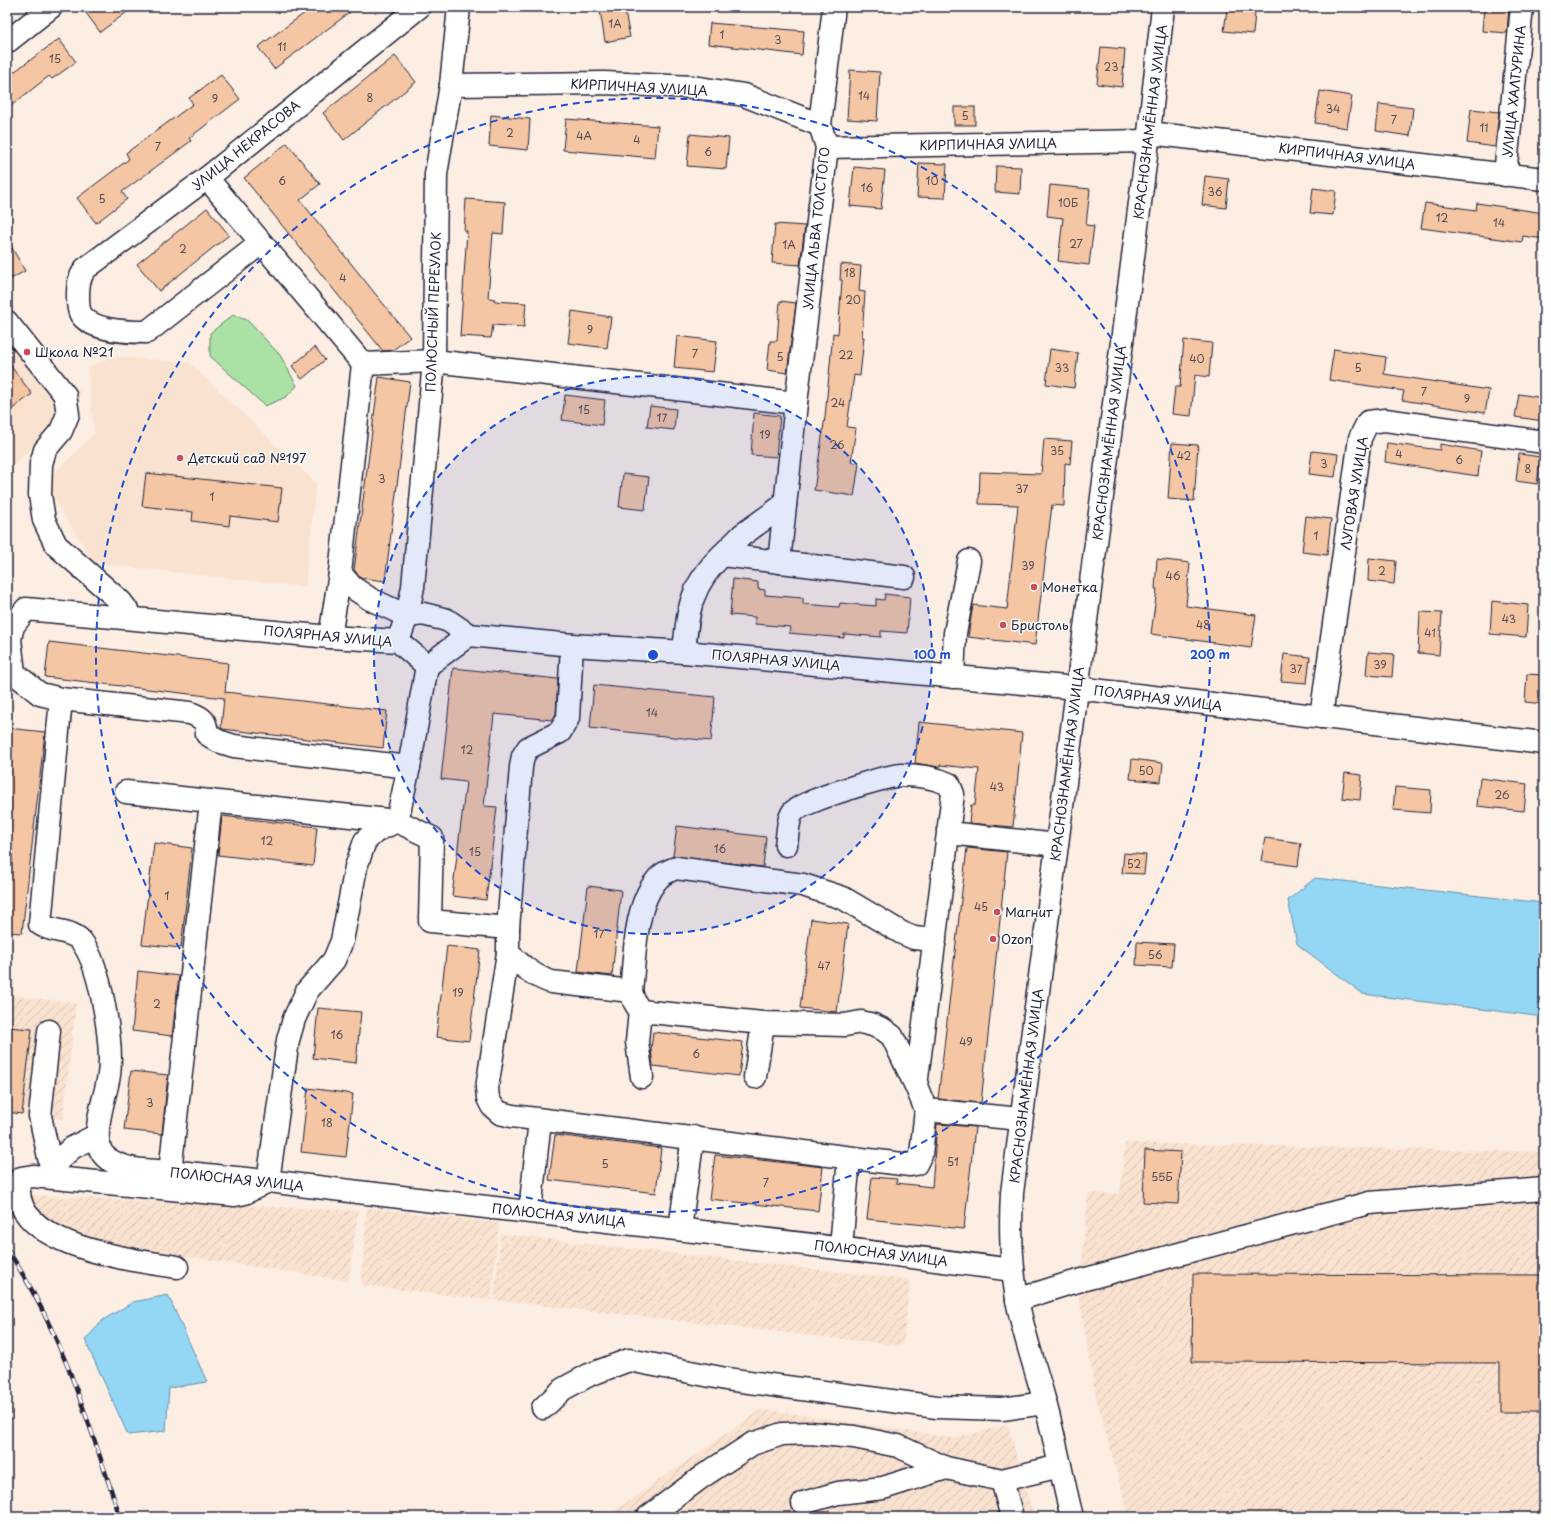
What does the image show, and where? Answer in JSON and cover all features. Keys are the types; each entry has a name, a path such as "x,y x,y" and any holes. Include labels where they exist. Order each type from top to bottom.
{"street":[{"path":"7,42 51,7"},
{"name":"УЛИЦА НЕКРАСОВА","path":"261,243 147,332 110,329 96,325 82,316 78,305 78,285 80,276 85,269 206,178 419,7"},
{"name":"ПОЛЮСНЫЙ ПЕРЕУЛОК","path":"398,641 407,616 413,587 434,361 436,174 451,85 459,7"},
{"name":"УЛИЦА ЛЬВА ТОЛСТОГО","path":"779,562 784,504 827,147 820,125 834,7"},
{"name":"КРАСНОЗНАМЁННАЯ УЛИЦА","path":"1072,1517 1045,1403 1030,1353 1017,1300 1010,1232 1012,1193 1149,137 1163,7"},
{"name":"УЛИЦА ХАЛТУРИНА","path":"1505,176 1522,7"},
{"name":"КИРПИЧНАЯ УЛИЦА","path":"451,85 604,82 693,87 744,95 820,125"},
{"name":"КИРПИЧНАЯ УЛИЦА","path":"827,147 1149,137 1544,179"},
{"path":"206,178 362,364 340,573 330,637"},
{"path":"7,322 65,394 68,414 61,430 45,450 41,464 40,495 44,520 56,545 121,602 127,610 129,618"},
{"path":"362,364 434,361 796,403"},
{"name":"ЛУГОВАЯ УЛИЦА","path":"1321,717 1360,438 1368,422 1385,420 1544,442"},
{"path":"684,652 692,596 704,576 742,535 784,504"},
{"path":"722,555 904,577"},
{"path":"953,676 955,633 969,561"},
{"path":"340,573 352,588 370,599 407,616 424,614 447,620 469,635 427,666 409,767 397,821"},
{"name":"ПОЛЯРНАЯ УЛИЦА","path":"10,676 10,639 13,626 26,609 330,637 398,641 427,666"},
{"name":"ПОЛЯРНАЯ УЛИЦА","path":"469,635 572,645 684,652 1077,688 1544,743"},
{"path":"572,645 568,718 560,732 528,748 523,756 508,928 508,953 487,1088 488,1098 492,1106 500,1113 540,1120 693,1137 849,1158 910,1165 916,1164 921,1154 926,1110 892,1036 884,1030 861,1022 845,1025 763,1023 640,1011"},
{"path":"10,676 40,694 61,699 190,713 199,716 205,721 207,724 207,734 212,738 234,746 409,767"},
{"path":"52,1172 72,1148 97,1135 109,1073 110,1044 104,1006 94,965 83,943 76,936 47,929 40,924 61,699"},
{"path":"786,845 789,822 793,812 802,806 832,794 900,775 934,778 949,784 953,794 949,832 916,1086"},
{"path":"126,792 397,821 432,838 430,921 508,928"},
{"path":"170,1172 211,801"},
{"path":"177,1267 79,1250 52,1242 31,1232 16,1220 11,1206 13,1188 21,1178 52,1172 92,1183 235,1195 245,1194 268,1181 288,1040 294,1019 306,991 334,960 342,942 356,867 365,841 376,831 397,821"},
{"path":"949,832 1057,845"},
{"path":"642,1077 637,1042 640,1011 634,1002 631,991 639,921 648,893 656,880 665,872 676,868 803,885 843,898 914,938 935,940"},
{"path":"508,953 528,971 551,982 631,991"},
{"path":"755,1077 763,1023"},
{"path":"49,1031 40,1106 42,1128 52,1172"},
{"path":"926,1110 1021,1119"},
{"path":"530,1212 540,1120"},
{"name":"ПОЛЮСНАЯ УЛИЦА","path":"97,1135 100,1150 107,1158 130,1169 268,1181 680,1228 841,1247 1013,1270"},
{"path":"680,1228 693,1137"},
{"path":"841,1247 849,1158"},
{"path":"1017,1300 1067,1284 1369,1203 1544,1189"},
{"path":"543,1408 563,1389 589,1375 629,1360 726,1379 937,1407 1002,1409 1045,1403"},
{"path":"648,1517 703,1476 752,1444 782,1434 810,1433 854,1437 898,1446 946,1468 1002,1480 1060,1466"},
{"path":"803,1503 838,1493 883,1488 946,1468"},
{"path":"1002,1480 1012,1517"}],"shaded area":[{"name":"Школа №21","path":"7,302 82,395 7,472"},
{"name":"Детский сад №197","path":"113,356 190,363 316,483 305,587 94,563 44,483 94,434 87,368"},
{"path":"7,995 76,1003 63,1119 7,1112"},
{"path":"1125,1143 1544,1152 1544,1517 1129,1517 1096,1397 1079,1297 1088,1193 1120,1194"},
{"path":"24,1195 358,1211 349,1281 78,1240 22,1215"},
{"path":"367,1208 499,1223 491,1300 361,1285"},
{"path":"501,1234 910,1280 903,1346 494,1300"},
{"path":"762,1409 954,1438 1008,1425 1034,1517 606,1517"}],"green space":[{"path":"233,315 247,320 280,355 297,386 286,397 265,406 210,356 210,333"}],"water":[{"path":"1315,878 1544,903 1544,1017 1363,994 1297,944 1288,900"},
{"path":"168,1295 207,1382 169,1388 166,1431 128,1435 85,1340 103,1320 133,1302"}],"building":[{"path":"94,7 134,7 100,32 86,13"},
{"path":"313,7 357,7 274,69 258,47"},
{"path":"624,7 630,37 605,42 600,10"},
{"path":"1484,7 1509,7 1507,33 1482,31"},
{"path":"1227,9 1255,13 1253,34 1224,31"},
{"path":"710,23 804,31 802,55 708,44"},
{"path":"59,39 76,62 52,79 49,76 7,109 7,77"},
{"path":"1101,47 1125,49 1122,87 1097,84"},
{"path":"395,56 416,82 344,140 323,113"},
{"path":"850,70 880,72 877,121 847,119"},
{"path":"221,75 240,99 189,138 191,141 122,192 127,199 96,223 77,198 129,159 126,153 193,104 189,98"},
{"path":"1320,91 1352,96 1347,128 1315,123"},
{"path":"1379,104 1413,108 1410,136 1376,131"},
{"path":"954,107 975,107 975,125 954,125"},
{"path":"1471,109 1499,112 1495,147 1467,143"},
{"path":"491,115 530,119 528,150 489,146"},
{"path":"566,119 658,126 655,158 563,150"},
{"path":"690,134 729,138 726,169 687,166"},
{"path":"287,143 320,184 300,200 410,337 393,350 383,351 244,178"},
{"path":"919,163 947,164 945,198 917,197"},
{"path":"996,166 1021,167 1020,194 995,192"},
{"path":"854,167 885,170 881,209 850,206"},
{"path":"1205,176 1229,179 1226,208 1202,205"},
{"path":"1050,185 1090,189 1086,225 1094,226 1089,265 1058,261 1063,218 1047,216"},
{"path":"1313,188 1336,191 1333,215 1310,213"},
{"path":"466,199 505,202 503,234 493,233 488,298 495,299 494,301 526,303 524,327 493,325 491,338 460,336 467,231 464,231"},
{"path":"1425,203 1476,210 1477,203 1544,213 1544,239 1523,236 1522,242 1421,228"},
{"path":"207,208 229,235 159,291 137,264"},
{"path":"775,224 805,226 800,265 772,263"},
{"path":"7,239 25,271 7,281"},
{"path":"841,264 861,266 859,291 865,292 862,337 864,337 860,376 854,375 847,427 856,428 851,462 859,464 854,496 814,490 825,417 833,333 838,334 842,280 840,280"},
{"path":"780,301 796,303 787,373 767,370 770,341 777,341"},
{"path":"572,311 611,317 607,348 568,343"},
{"path":"677,336 717,341 713,372 674,368"},
{"path":"1184,340 1212,343 1209,377 1195,375 1191,416 1172,414 1175,387 1180,387"},
{"path":"315,347 325,360 302,379 292,366"},
{"path":"1050,349 1078,353 1074,388 1046,384"},
{"path":"1334,349 1386,357 1384,374 1489,390 1485,413 1402,400 1404,391 1329,380"},
{"path":"7,361 32,394 7,413"},
{"path":"379,377 410,382 385,581 361,578 354,570"},
{"path":"1519,394 1544,398 1544,421 1515,417"},
{"path":"565,395 605,400 602,425 562,420"},
{"path":"650,406 676,409 674,430 647,427"},
{"path":"754,413 780,416 776,457 751,455"},
{"path":"1044,439 1072,441 1070,464 1065,463 1064,506 1052,505 1035,645 968,637 973,605 1007,609 1018,505 979,504 980,472 1041,474"},
{"path":"1172,443 1198,445 1194,501 1168,499"},
{"path":"1387,443 1440,450 1440,444 1481,451 1478,476 1385,462"},
{"path":"1312,451 1338,454 1335,477 1309,474"},
{"path":"1519,454 1541,457 1537,484 1516,481"},
{"path":"146,473 282,488 278,522 230,516 229,526 192,521 193,512 142,506"},
{"path":"623,474 649,477 645,510 619,507"},
{"path":"1306,516 1331,519 1327,555 1302,552"},
{"path":"1369,558 1396,561 1394,584 1368,581"},
{"path":"1157,559 1190,563 1186,606 1256,615 1251,648 1151,634 1157,589 1155,589"},
{"path":"733,579 758,582 758,589 765,590 765,595 803,598 803,604 839,607 840,603 876,606 876,599 884,600 885,594 910,597 907,633 881,631 881,637 844,634 844,638 789,633 790,627 755,624 755,617 730,615"},
{"path":"1492,601 1528,605 1526,637 1490,634"},
{"path":"1420,612 1442,613 1439,655 1418,653"},
{"path":"49,642 228,663 225,692 387,711 383,748 223,729 221,728 224,698 45,677"},
{"path":"1368,652 1394,654 1392,677 1366,675"},
{"path":"1284,654 1310,657 1307,683 1281,681"},
{"path":"453,668 558,679 556,714 552,720 494,714 484,806 497,807 486,900 452,896 466,782 441,779"},
{"path":"1527,674 1544,675 1544,704 1525,702"},
{"path":"594,685 715,697 711,741 590,728"},
{"path":"919,722 1022,733 1013,827 969,823 971,805 975,805 979,769 940,765 939,767 915,763"},
{"path":"7,728 45,732 22,933 7,932"},
{"path":"1132,759 1163,763 1161,782 1130,779"},
{"path":"1345,773 1362,775 1360,800 1342,798"},
{"path":"1480,778 1527,784 1524,811 1477,806"},
{"path":"1395,787 1431,790 1430,813 1393,810"},
{"path":"222,816 317,827 313,866 218,855"},
{"path":"677,826 766,837 763,867 673,856"},
{"path":"1265,838 1301,843 1298,866 1261,861"},
{"path":"154,843 192,848 181,948 142,944"},
{"path":"967,848 1007,852 981,1103 938,1099"},
{"path":"1124,853 1146,855 1144,874 1122,873"},
{"path":"588,886 621,890 612,976 578,972"},
{"path":"811,919 848,924 837,1012 800,1008"},
{"path":"1137,942 1174,944 1172,967 1136,965"},
{"path":"447,946 480,950 469,1041 436,1037"},
{"path":"138,971 179,976 172,1036 132,1031"},
{"path":"318,1008 361,1012 356,1063 313,1058"},
{"path":"7,1027 32,1029 22,1114 7,1112"},
{"path":"653,1032 743,1042 739,1076 653,1066 651,1049"},
{"path":"131,1071 168,1075 162,1134 124,1130"},
{"path":"308,1088 353,1094 346,1157 301,1152"},
{"path":"937,1124 975,1127 964,1229 867,1219 872,1177 897,1179 896,1183 932,1187"},
{"path":"555,1135 661,1148 656,1193 549,1180"},
{"path":"1145,1150 1181,1152 1178,1204 1143,1202"},
{"path":"715,1155 823,1167 818,1211 709,1199"},
{"path":"1193,1274 1544,1275 1544,1412 1500,1412 1500,1363 1192,1362"}],"railway":[{"path":"7,1249 44,1312 59,1345 85,1413 120,1517"}],"place":[{"name":"Школа №21","path":"27,352"},
{"name":"Детский сад №197","path":"180,458"},
{"name":"Монетка","path":"1034,587"},
{"name":"Бристоль","path":"1003,625"},
{"name":"Магнит","path":"997,912"},
{"name":"Ozon","path":"993,939"}]}
